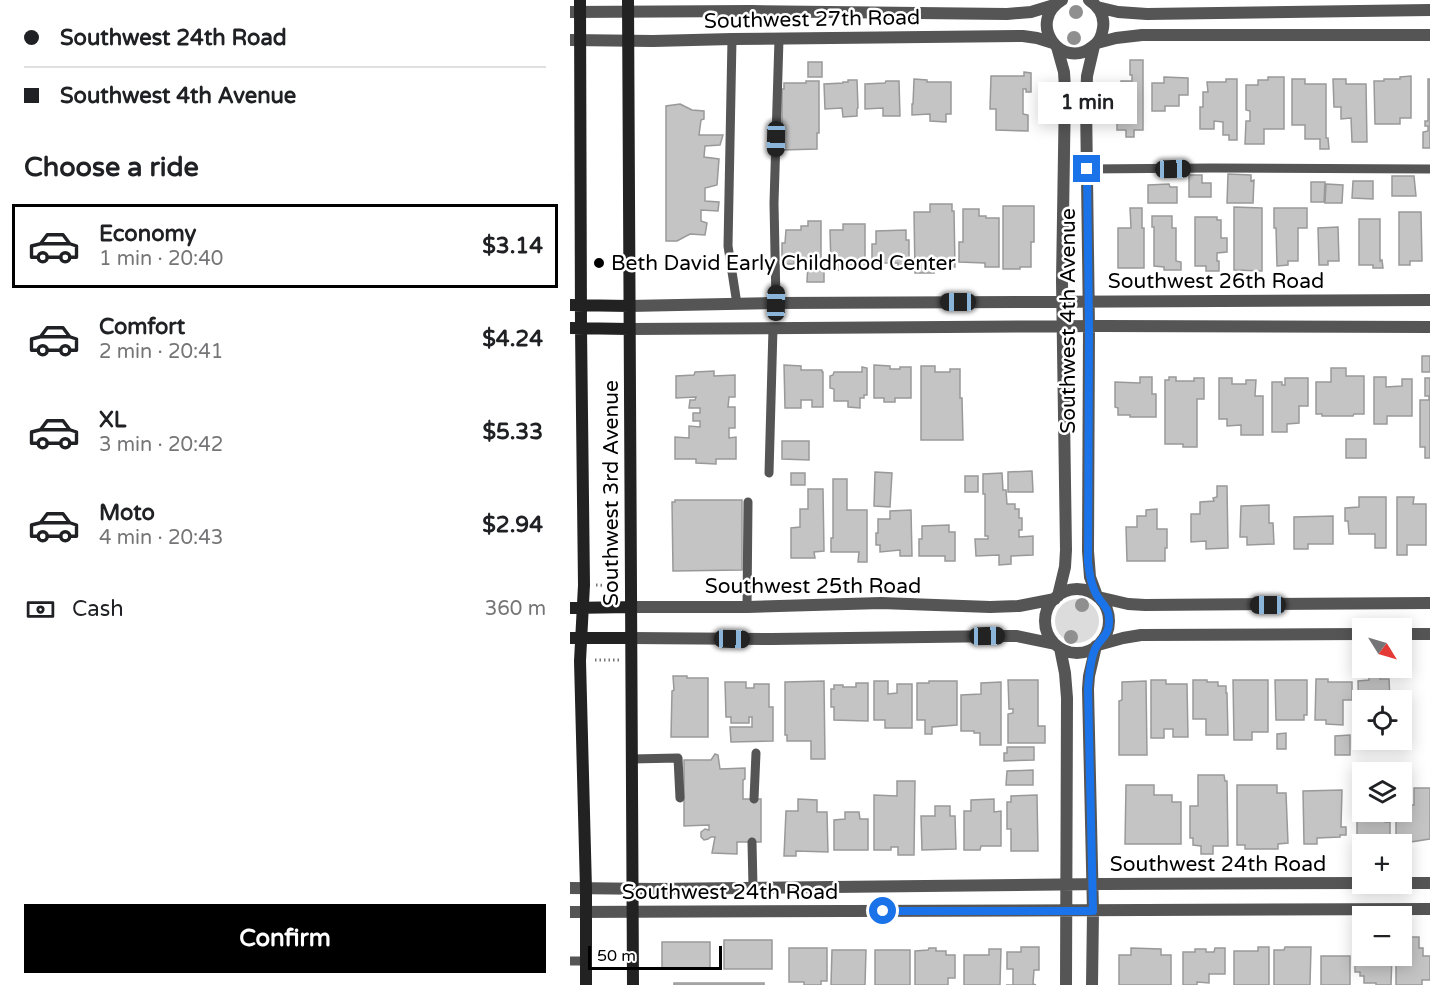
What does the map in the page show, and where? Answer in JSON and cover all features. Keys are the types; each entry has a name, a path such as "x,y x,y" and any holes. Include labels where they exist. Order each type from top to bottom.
{"main road":[{"name":"Southwest 3rd Avenue","path":"628,6 633,985"},
{"name":"Southwest 3rd Avenue","path":"577,8 576,328 584,607 576,638 580,661 586,985"},
{"name":"Southwest 26th Road","path":"576,305 629,306"},
{"path":"576,328 629,329"},
{"name":"Southwest 25th Road","path":"570,608 631,607"},
{"path":"576,638 631,638"}],"street":[{"name":"Southwest 27th Road","path":"577,8 751,6 1007,14 1038,10 1059,2"},
{"name":"Southwest 4th Avenue","path":"1056,597 1065,567 1066,550 1063,327 1065,89 1064,72 1047,28 1047,20 1049,12 1059,2"},
{"name":"Southwest 4th Avenue","path":"1093,2 1103,21 1101,36 1096,44 1086,84 1089,301 1088,550 1090,577 1097,596"},
{"path":"1093,2 1118,12 1147,14 1430,10"},
{"path":"1096,44 1116,38 1142,35 1430,35"},
{"name":"Southwest 27th Road","path":"576,40 1023,36 1037,38 1072,53 1088,50 1096,44"},
{"name":"Southwest 26th Road","path":"629,306 737,303 1430,300"},
{"path":"629,329 1430,327"},
{"path":"1066,985 1067,698 1065,672 1057,646 1046,630 1045,621 1046,613 1056,597 1077,589 1128,604 1150,605 1430,603"},
{"path":"1092,985 1093,911 1088,689 1097,646 1106,635 1109,624 1108,612 1097,596"},
{"name":"Southwest 25th Road","path":"631,607 747,607 881,603 999,607 1019,606 1056,597"},
{"path":"631,638 1017,636 1078,653 1123,638 1141,635 1352,634"},
{"path":"1412,634 1430,634"},
{"name":"Southwest 24th Road","path":"570,888 1352,883"},
{"path":"1412,883 1430,883"},
{"name":"Southwest 24th Road","path":"570,912 1430,909"}],"lane":[{"path":"732,39 728,246 737,303"},
{"path":"776,303 774,203 779,39"},
{"path":"1087,169 1430,169"},
{"path":"769,473 773,328"},
{"path":"747,607 748,502"},
{"path":"754,800 756,753"},
{"path":"632,759 678,758 680,798"},
{"path":"752,842 753,887"},
{"path":"570,961 586,961"}],"path":[{"path":"595,585 622,586"},
{"path":"593,660 621,660"}],"shaded area":[{"path":"1077,599 1086,600 1093,605 1098,612 1098,630 1093,637 1086,642 1077,643 1068,642 1061,637 1056,630 1055,621 1056,612 1061,605 1068,600"}],"building":[{"path":"1130,60 1143,60 1143,130 1134,130 1134,137 1126,137 1126,130 1117,130 1117,106 1121,106 1121,81 1132,81"},
{"path":"808,62 822,62 822,77 808,77"},
{"path":"1024,72 1031,73 1031,92 1023,89 1023,114 1028,115 1028,131 996,130 996,109 990,109 991,76 1024,76"},
{"path":"1411,76 1411,118 1400,118 1400,124 1375,124 1374,81"},
{"path":"1164,77 1188,78 1188,95 1179,95 1179,106 1165,106 1165,111 1152,111 1152,83 1164,83"},
{"path":"1268,77 1284,77 1284,129 1264,129 1264,144 1245,144 1246,121 1250,121 1250,111 1246,110 1246,85 1258,85 1258,80 1268,80"},
{"path":"914,79 927,80 927,82 951,82 951,114 946,114 946,122 930,121 930,114 912,115"},
{"path":"1226,79 1237,79 1237,140 1229,140 1229,135 1223,135 1223,122 1214,121 1214,129 1200,129 1200,107 1203,107 1203,92 1208,92 1207,82 1226,82"},
{"path":"1292,79 1305,79 1305,84 1326,84 1326,138 1328,138 1329,149 1320,149 1320,139 1305,139 1305,125 1292,125"},
{"path":"1333,79 1346,79 1346,84 1366,84 1367,142 1352,142 1351,118 1341,119 1341,107 1334,107"},
{"path":"1428,79 1430,79 1430,148 1423,148 1423,132 1428,131 1425,121 1428,121"},
{"path":"848,80 857,80 857,116 843,117 842,108 825,109 824,84 843,83"},
{"path":"806,81 819,81 817,149 782,150 782,89 784,89 784,83 806,83"},
{"path":"886,81 899,81 900,116 883,116 883,108 865,109 865,84 885,83"},
{"path":"680,104 692,110 704,111 699,135 723,135 720,145 705,146 704,157 719,159 717,185 705,188 705,201 719,202 718,211 701,210 701,221 707,223 705,235 690,234 677,241 666,241 666,106"},
{"path":"1228,174 1251,175 1251,181 1254,180 1253,203 1227,203"},
{"path":"1189,175 1202,175 1202,183 1211,183 1211,197 1189,197"},
{"path":"1392,176 1414,176 1416,196 1392,196"},
{"path":"1353,181 1373,181 1373,199 1352,198"},
{"path":"1311,182 1325,182 1324,202 1311,202"},
{"path":"1169,184 1170,187 1177,187 1177,203 1148,203 1148,185"},
{"path":"1326,184 1343,185 1342,203 1325,203"},
{"path":"930,204 952,204 955,267 934,267 934,273 915,273 914,212 930,212"},
{"path":"1003,206 1034,206 1031,267 1003,269"},
{"path":"1234,207 1262,208 1262,271 1234,270"},
{"path":"1130,208 1142,208 1144,268 1118,268 1118,228 1131,228"},
{"path":"1274,208 1307,208 1307,228 1298,228 1298,261 1288,261 1288,265 1277,266"},
{"path":"963,209 979,209 979,216 999,218 999,267 985,267 985,263 959,262 959,242 963,242"},
{"path":"1399,212 1421,212 1422,261 1410,261 1410,265 1399,265"},
{"path":"1152,216 1172,216 1172,228 1176,228 1176,261 1181,262 1181,270 1164,270 1164,267 1154,266"},
{"path":"1195,217 1217,217 1217,220 1221,220 1221,238 1227,238 1227,252 1217,253 1219,271 1206,271 1206,266 1195,266"},
{"path":"1359,219 1380,219 1380,261 1382,260 1383,268 1359,265"},
{"path":"808,221 821,221 821,265 824,265 824,282 807,282 808,262 794,261 794,264 786,264 786,257 782,258 782,243 785,243 786,230 801,230 801,226 808,226"},
{"path":"843,224 865,224 865,268 844,265 844,270 832,270 830,230 843,230"},
{"path":"1338,227 1339,261 1328,261 1328,265 1319,265 1318,228"},
{"path":"906,230 906,240 909,240 909,266 898,267 898,263 872,263 872,244 876,244 876,231"},
{"path":"1422,356 1430,356 1430,372 1422,372"},
{"path":"784,365 801,366 801,370 822,370 823,407 812,407 812,400 801,400 801,408 785,408"},
{"path":"874,365 890,366 890,369 911,367 911,398 895,398 895,402 884,402 884,398 874,398"},
{"path":"921,366 935,366 935,372 960,369 963,440 921,440"},
{"path":"862,367 867,368 867,395 860,398 860,408 848,407 848,401 834,401 834,389 830,388 830,376 834,372 862,372"},
{"path":"1331,368 1346,368 1346,376 1364,376 1364,414 1322,416 1322,414 1316,414 1316,382 1331,382"},
{"path":"714,371 714,376 735,375 735,397 729,397 728,407 735,407 735,428 729,428 729,438 736,437 736,459 716,459 716,464 696,463 696,459 675,459 675,437 689,438 689,426 700,427 700,421 693,421 693,413 700,413 700,408 689,408 690,400 695,400 696,397 676,398 676,376"},
{"path":"1140,377 1152,377 1152,394 1156,394 1156,417 1118,415 1118,408 1115,407 1115,382 1140,383"},
{"path":"1169,377 1176,377 1176,381 1194,381 1194,378 1204,378 1204,399 1197,399 1197,447 1165,444 1165,380 1169,380"},
{"path":"1374,377 1386,377 1386,387 1402,386 1402,379 1412,379 1412,416 1387,416 1387,424 1374,424"},
{"path":"1219,378 1232,378 1232,384 1246,384 1246,380 1256,380 1255,396 1263,396 1263,435 1241,435 1241,425 1227,426 1227,419 1219,419"},
{"path":"1285,378 1308,378 1308,406 1299,406 1299,423 1287,424 1287,432 1272,432 1272,382 1282,382 1282,385 1285,385"},
{"path":"1425,378 1430,378 1430,458 1425,458 1425,447 1420,447 1420,400 1429,400 1429,396 1425,396"},
{"path":"1346,439 1366,439 1366,458 1346,458"},
{"path":"782,441 809,441 809,460 782,459"},
{"path":"1032,471 1033,492 1008,492 1008,472"},
{"path":"875,472 892,473 890,507 874,506"},
{"path":"791,473 805,473 805,485 791,485"},
{"path":"1002,473 1007,504 1015,504 1015,509 1019,509 1019,518 1022,518 1022,530 1019,530 1019,537 1033,536 1033,555 1011,556 1011,564 999,565 999,555 976,556 975,539 988,539 988,536 985,536 983,474"},
{"path":"965,476 978,476 978,492 965,492"},
{"path":"833,479 847,479 847,510 867,510 867,562 858,562 859,552 831,552"},
{"path":"1217,486 1227,486 1228,548 1206,549 1206,541 1191,542 1191,514 1200,514 1200,502 1214,501 1213,498 1217,497"},
{"path":"808,489 823,489 824,551 814,552 815,558 791,558 791,528 800,527 800,509 808,509"},
{"path":"1359,497 1386,497 1386,548 1375,548 1375,534 1349,534 1348,521 1345,521 1345,508 1359,507"},
{"path":"1397,497 1414,497 1413,504 1426,504 1426,545 1407,545 1407,555 1397,555"},
{"path":"675,500 742,500 742,570 673,571 672,502"},
{"path":"1269,505 1269,523 1273,523 1274,544 1247,545 1247,537 1240,537 1241,506"},
{"path":"1157,509 1157,529 1167,529 1165,561 1127,561 1126,527 1137,527 1137,516 1146,516 1146,510"},
{"path":"911,510 912,556 900,556 900,550 880,552 880,545 876,545 878,519 890,519 890,511"},
{"path":"1333,516 1333,544 1308,544 1308,549 1294,549 1294,517"},
{"path":"949,525 949,532 955,532 955,561 945,561 945,556 919,556 922,526"},
{"path":"673,676 708,678 708,737 671,737"},
{"path":"1369,678 1389,679 1390,690 1358,690 1358,681 1369,680"},
{"path":"1316,679 1328,679 1328,682 1352,682 1352,700 1343,700 1343,725 1326,724 1326,720 1315,720"},
{"path":"1008,680 1038,680 1038,726 1045,726 1045,743 1008,743 1008,714 1013,713 1013,709 1009,709"},
{"path":"1151,680 1166,680 1166,684 1187,684 1188,737 1173,737 1173,729 1164,729 1164,738 1151,738"},
{"path":"1193,680 1218,682 1218,686 1226,686 1228,735 1206,735 1206,719 1193,719"},
{"path":"1233,680 1268,680 1268,732 1252,732 1252,740 1234,740"},
{"path":"1275,680 1307,680 1307,715 1304,715 1304,720 1276,720"},
{"path":"824,681 825,759 811,759 811,741 787,741 785,682"},
{"path":"874,681 888,681 888,694 897,693 897,684 912,684 912,728 885,728 885,720 874,720"},
{"path":"929,681 957,681 957,725 932,727 932,734 925,734 925,720 917,720 917,683 929,683"},
{"path":"1146,681 1147,755 1119,755 1119,701 1122,700 1122,682"},
{"path":"725,682 746,682 746,688 754,688 754,684 769,684 769,707 773,707 773,741 731,742 730,727 752,727 752,717 749,717 749,723 731,723 731,717 726,717"},
{"path":"1001,682 1001,745 980,745 980,733 961,731 961,695 981,694 981,683"},
{"path":"856,683 868,683 868,721 834,720 831,689 834,689 834,685 856,687"},
{"path":"1286,733 1286,749 1277,749 1277,734"},
{"path":"1350,735 1350,755 1335,755 1335,736"},
{"path":"1007,747 1034,747 1034,760 1004,761"},
{"path":"715,754 718,755 720,769 745,768 743,799 761,799 761,842 737,842 737,854 712,853 715,837 704,840 701,837 701,832 705,829 709,830 709,825 684,826 684,760 711,760"},
{"path":"1033,770 1033,785 1006,785 1007,771"},
{"path":"1198,775 1224,775 1227,781 1228,846 1213,846 1213,854 1201,854 1201,846 1193,845 1193,838 1190,838 1190,806 1198,806"},
{"path":"897,781 915,781 914,855 898,855 898,847 891,847 891,850 874,850 874,795 897,796"},
{"path":"1126,785 1154,785 1154,795 1172,795 1172,802 1181,802 1181,844 1125,844"},
{"path":"1237,785 1277,785 1277,793 1286,793 1288,843 1278,844 1278,849 1245,849 1245,845 1237,845"},
{"path":"1414,788 1430,788 1430,839 1412,842 1412,834 1396,834 1396,822 1412,822 1412,805 1414,805"},
{"path":"1342,790 1341,827 1346,827 1346,835 1317,838 1317,844 1304,844 1303,791"},
{"path":"1037,795 1038,851 1011,851 1011,829 1007,829 1007,802 1011,802 1011,796"},
{"path":"798,799 817,800 817,812 827,812 828,852 796,851 796,856 784,856 786,811 798,811"},
{"path":"994,799 994,812 1001,811 1001,846 981,846 980,850 964,850 964,811 971,811 971,800"},
{"path":"935,806 950,806 950,816 955,816 956,849 922,850 921,816 935,816"},
{"path":"845,812 859,812 860,819 868,819 868,850 834,850 834,820 845,819"},
{"path":"1357,822 1390,822 1390,834 1357,834"},
{"path":"1412,937 1419,937 1419,948 1423,948 1423,956 1430,956 1430,980 1422,980 1422,985 1396,985 1396,966 1412,966"},
{"path":"724,940 772,940 772,969 724,969"},
{"path":"662,942 710,942 710,969 662,969"},
{"path":"1021,947 1039,947 1039,970 1034,970 1033,984 1036,985 1013,985 1013,969 1007,969 1007,952 1021,952"},
{"path":"1258,947 1269,947 1269,985 1234,985 1234,951 1258,951"},
{"path":"1285,947 1311,947 1310,985 1274,985 1274,950 1284,950"},
{"path":"789,948 827,948 827,981 821,981 821,985 789,982"},
{"path":"929,948 946,951 946,955 955,955 955,978 948,978 948,985 915,985 915,951"},
{"path":"1131,948 1161,949 1161,955 1171,955 1171,985 1119,985 1119,955 1131,955"},
{"path":"1215,948 1225,948 1225,974 1209,974 1209,983 1197,982 1197,985 1183,985 1183,952 1206,949 1206,952 1214,952"},
{"path":"989,949 1001,949 1000,985 964,985 964,955 989,955"},
{"path":"832,950 866,950 865,985 831,985"},
{"path":"875,950 910,950 910,985 875,985"},
{"path":"1321,956 1350,956 1350,985 1321,985"},
{"path":"1355,966 1392,966 1391,985 1364,983 1364,976 1360,976 1360,972 1355,972"},
{"path":"674,983 764,983 764,985 674,985"}],"place":[{"name":"Beth David Early Childhood Center","path":"599,263"}],"route":[{"path":"883,911 1093,911 1088,689 1096,646 1106,635 1109,624 1106,606 1097,596 1090,577 1088,562 1087,169"}]}
